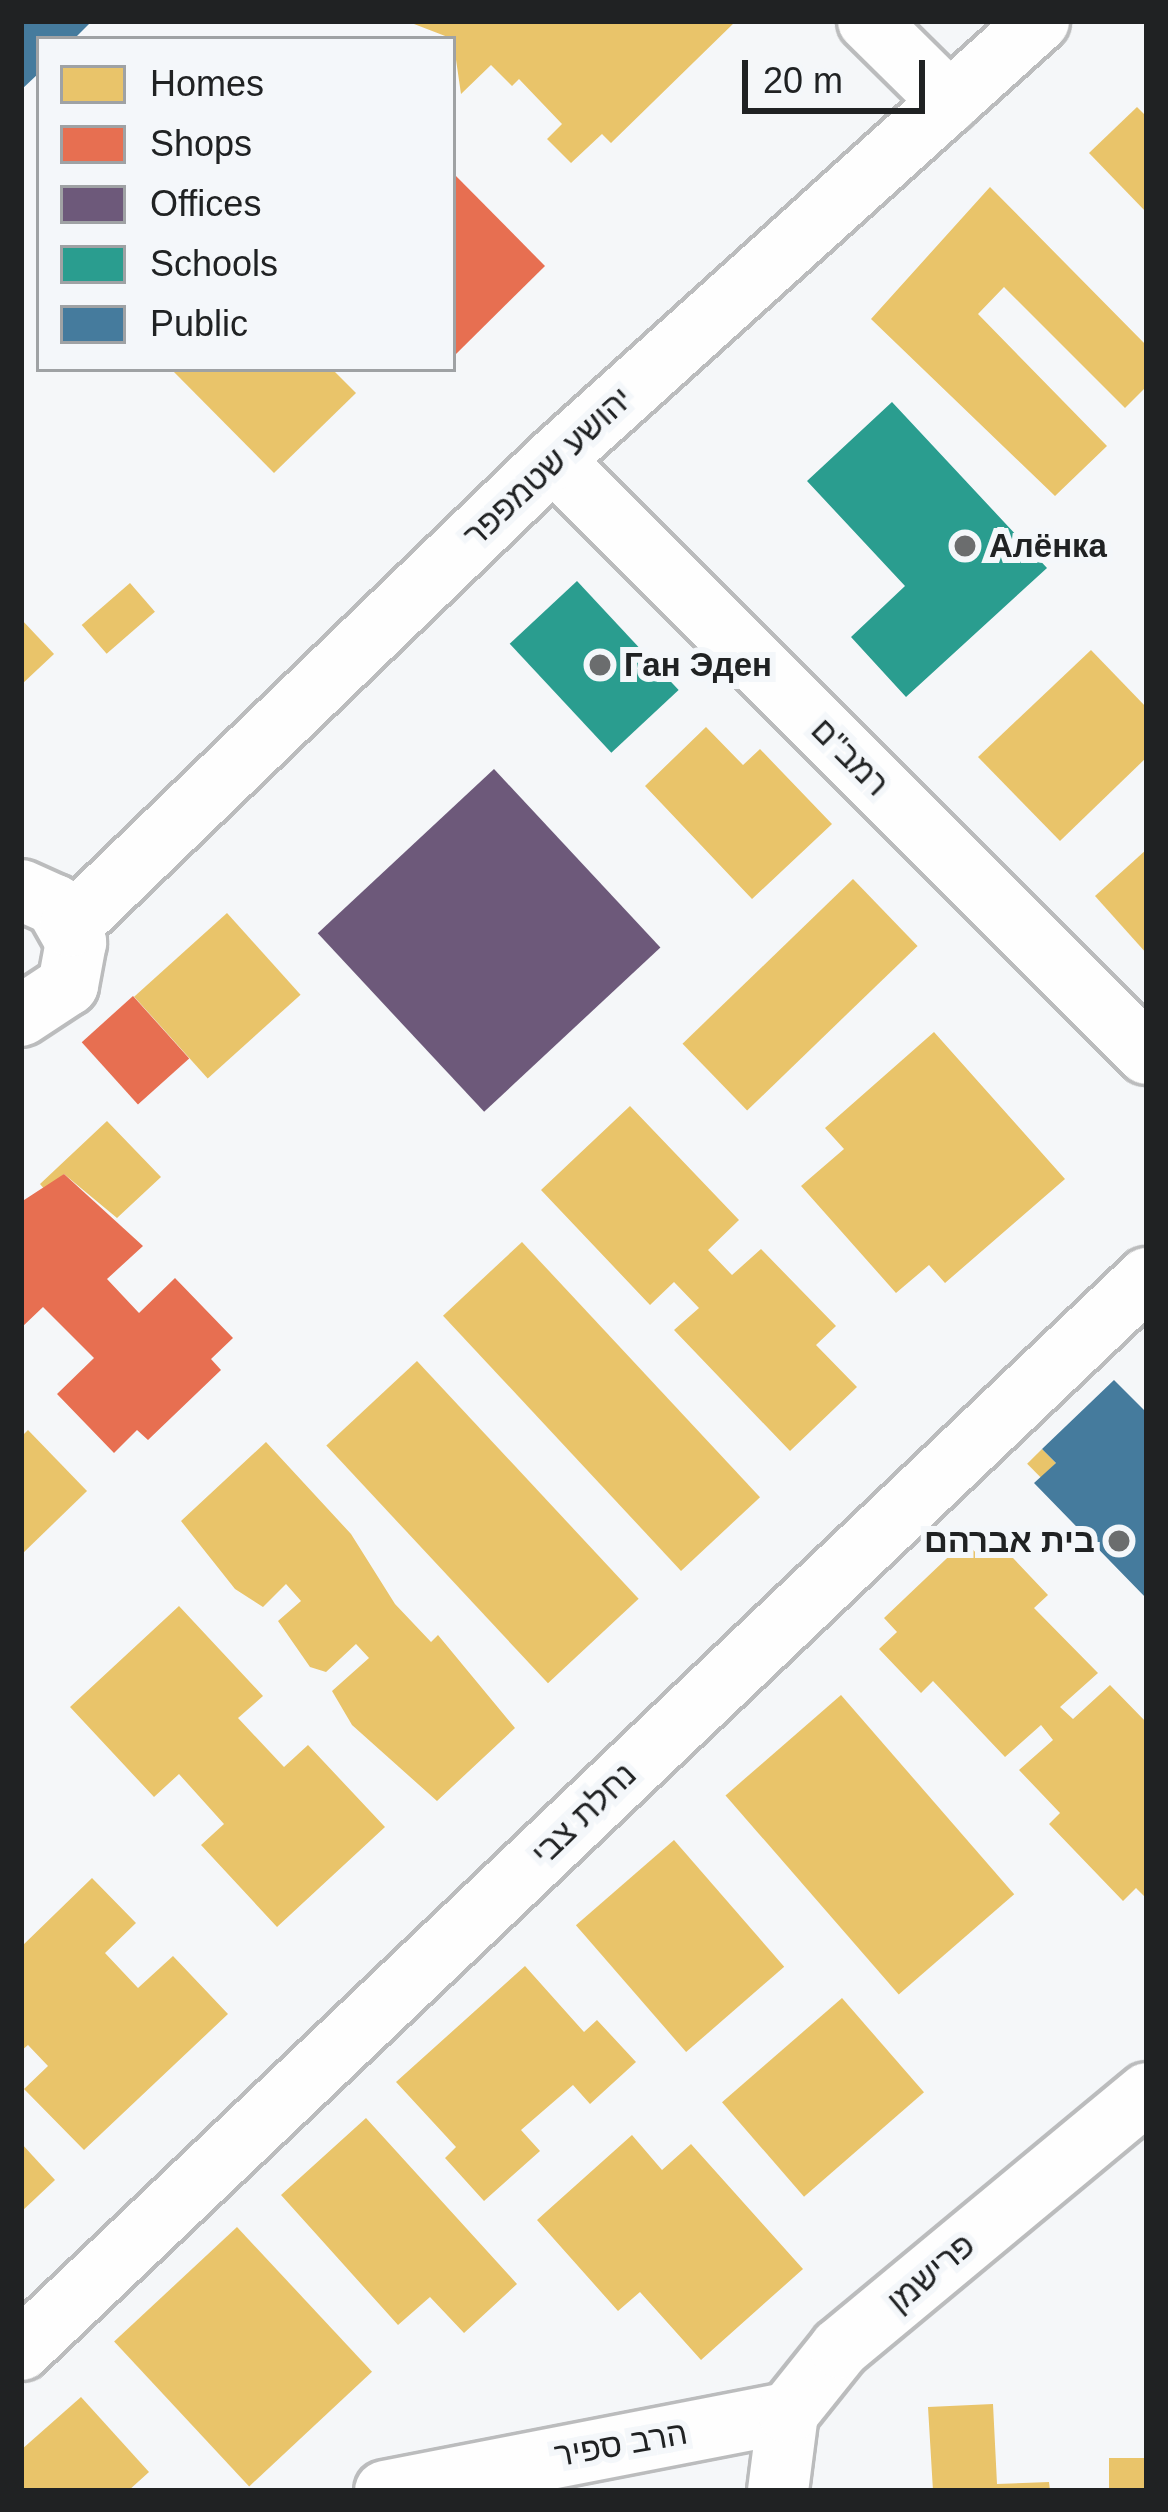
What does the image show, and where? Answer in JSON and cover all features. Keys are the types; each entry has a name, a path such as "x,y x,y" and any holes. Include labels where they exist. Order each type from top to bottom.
{"street":[{"path":"868,21 950,102"},
{"name":"יהושע שטמפפר","path":"70,926 553,460 1039,21"},
{"name":"רמב\"ם","path":"553,460 1147,1054"},
{"path":"21,890 55,905 70,926 68,985 21,1016"},
{"name":"נחלת צבי","path":"21,2350 1147,1278"},
{"name":"פרישמן","path":"788,2413 840,2348 1147,2093"},
{"path":"778,2491 788,2413"},
{"name":"הרב ספיר","path":"385,2491 788,2413"}],"building: Homes":[{"path":"736,21 611,143 602,134 571,163 547,139 562,124 519,79 512,86 491,65 461,94 456,36 414,24"},
{"path":"1137,107 1147,117 1147,213 1089,153"},
{"path":"990,187 1147,346 1147,386 1125,408 1004,287 978,314 1107,446 1055,496 871,319"},
{"path":"174,372 335,372 356,393 274,473"},
{"path":"130,583 155,612 107,654 82,625"},
{"path":"21,619 54,654 21,685"},
{"path":"1091,650 1147,708 1147,757 1060,841 978,757"},
{"path":"706,727 743,765 760,749 832,824 752,899 645,786"},
{"path":"1147,849 1147,954 1095,896"},
{"path":"853,879 918,946 747,1111 683,1044"},
{"path":"227,913 301,995 208,1078 134,997"},
{"path":"934,1032 1065,1179 945,1283 929,1265 896,1293 801,1186 844,1149 825,1128"},
{"path":"630,1106 739,1220 708,1250 732,1275 761,1249 836,1326 816,1345 857,1387 790,1451 674,1330 699,1308 674,1282 650,1305 541,1190"},
{"path":"107,1121 161,1177 117,1218 64,1174 46,1191 40,1184"},
{"path":"522,1242 760,1497 681,1571 443,1316"},
{"path":"417,1361 639,1599 548,1683 326,1446"},
{"path":"28,1430 87,1491 21,1555 21,1437"},
{"path":"266,1442 351,1534 395,1604 431,1642 438,1635 515,1728 437,1801 352,1725 332,1691 369,1658 356,1644 326,1672 310,1667 278,1621 301,1601 286,1584 263,1607 235,1589 181,1521"},
{"path":"1042,1449 1056,1463 1041,1478 1027,1464"},
{"path":"1147,1507 1147,1562 1136,1531"},
{"path":"994,1538 1048,1595 1034,1608 1098,1673 1060,1707 1073,1719 1110,1685 1147,1723 1147,1899 1136,1888 1123,1901 1049,1824 1060,1813 1019,1770 1053,1740 1041,1725 1005,1757 933,1681 921,1693 879,1649 897,1632 884,1618 965,1541 977,1554"},
{"path":"179,1606 263,1696 238,1718 284,1767 308,1745 385,1827 277,1927 201,1845 224,1824 179,1774 154,1797 70,1707"},
{"path":"841,1695 1014,1894 899,1995 726,1795"},
{"path":"674,1840 784,1967 686,2052 576,1925"},
{"path":"92,1878 136,1923 105,1953 138,1988 173,1956 228,2014 84,2150 24,2089 48,2066 28,2045 21,2051 21,1947"},
{"path":"525,1966 584,2032 597,2020 636,2062 590,2104 573,2085 521,2130 540,2151 484,2201 445,2158 456,2147 396,2082"},
{"path":"842,1998 924,2092 804,2197 722,2102"},
{"path":"366,2118 517,2284 464,2333 430,2297 398,2325 281,2195"},
{"path":"632,2135 662,2170 691,2144 803,2269 701,2360 640,2292 618,2311 537,2220"},
{"path":"21,2143 55,2180 21,2212"},
{"path":"237,2227 372,2372 249,2486 114,2342"},
{"path":"81,2397 149,2472 128,2491 21,2491 21,2450"},
{"path":"993,2404 997,2484 1049,2482 1050,2491 933,2491 928,2407"},
{"path":"1109,2458 1147,2458 1147,2491 1109,2491"}],"building: Shops":[{"path":"456,176 545,266 456,354"},
{"path":"133,996 189,1058 138,1105 82,1042"},
{"path":"64,1174 143,1246 107,1279 139,1313 175,1278 233,1338 211,1359 221,1370 148,1440 137,1430 114,1453 57,1394 94,1358 43,1307 21,1328 21,1202"}],"building: Offices":[{"path":"494,769 660,947 484,1112 318,933"}],"building: Schools":[{"path":"892,402 1047,568 906,697 851,637 905,586 807,481"},
{"path":"577,581 679,690 611,753 510,644"}],"building: Public":[{"path":"21,21 92,21 77,36 36,36 36,76 21,90"},
{"name":"בית אברהם","path":"1114,1380 1147,1413 1147,1599 1034,1483 1056,1463 1042,1449"}],"place":[{"name":"Алёнка","path":"965,546"},
{"name":"Ган Эден","path":"600,665"},
{"name":"בית אברהם","path":"1119,1541"}]}
